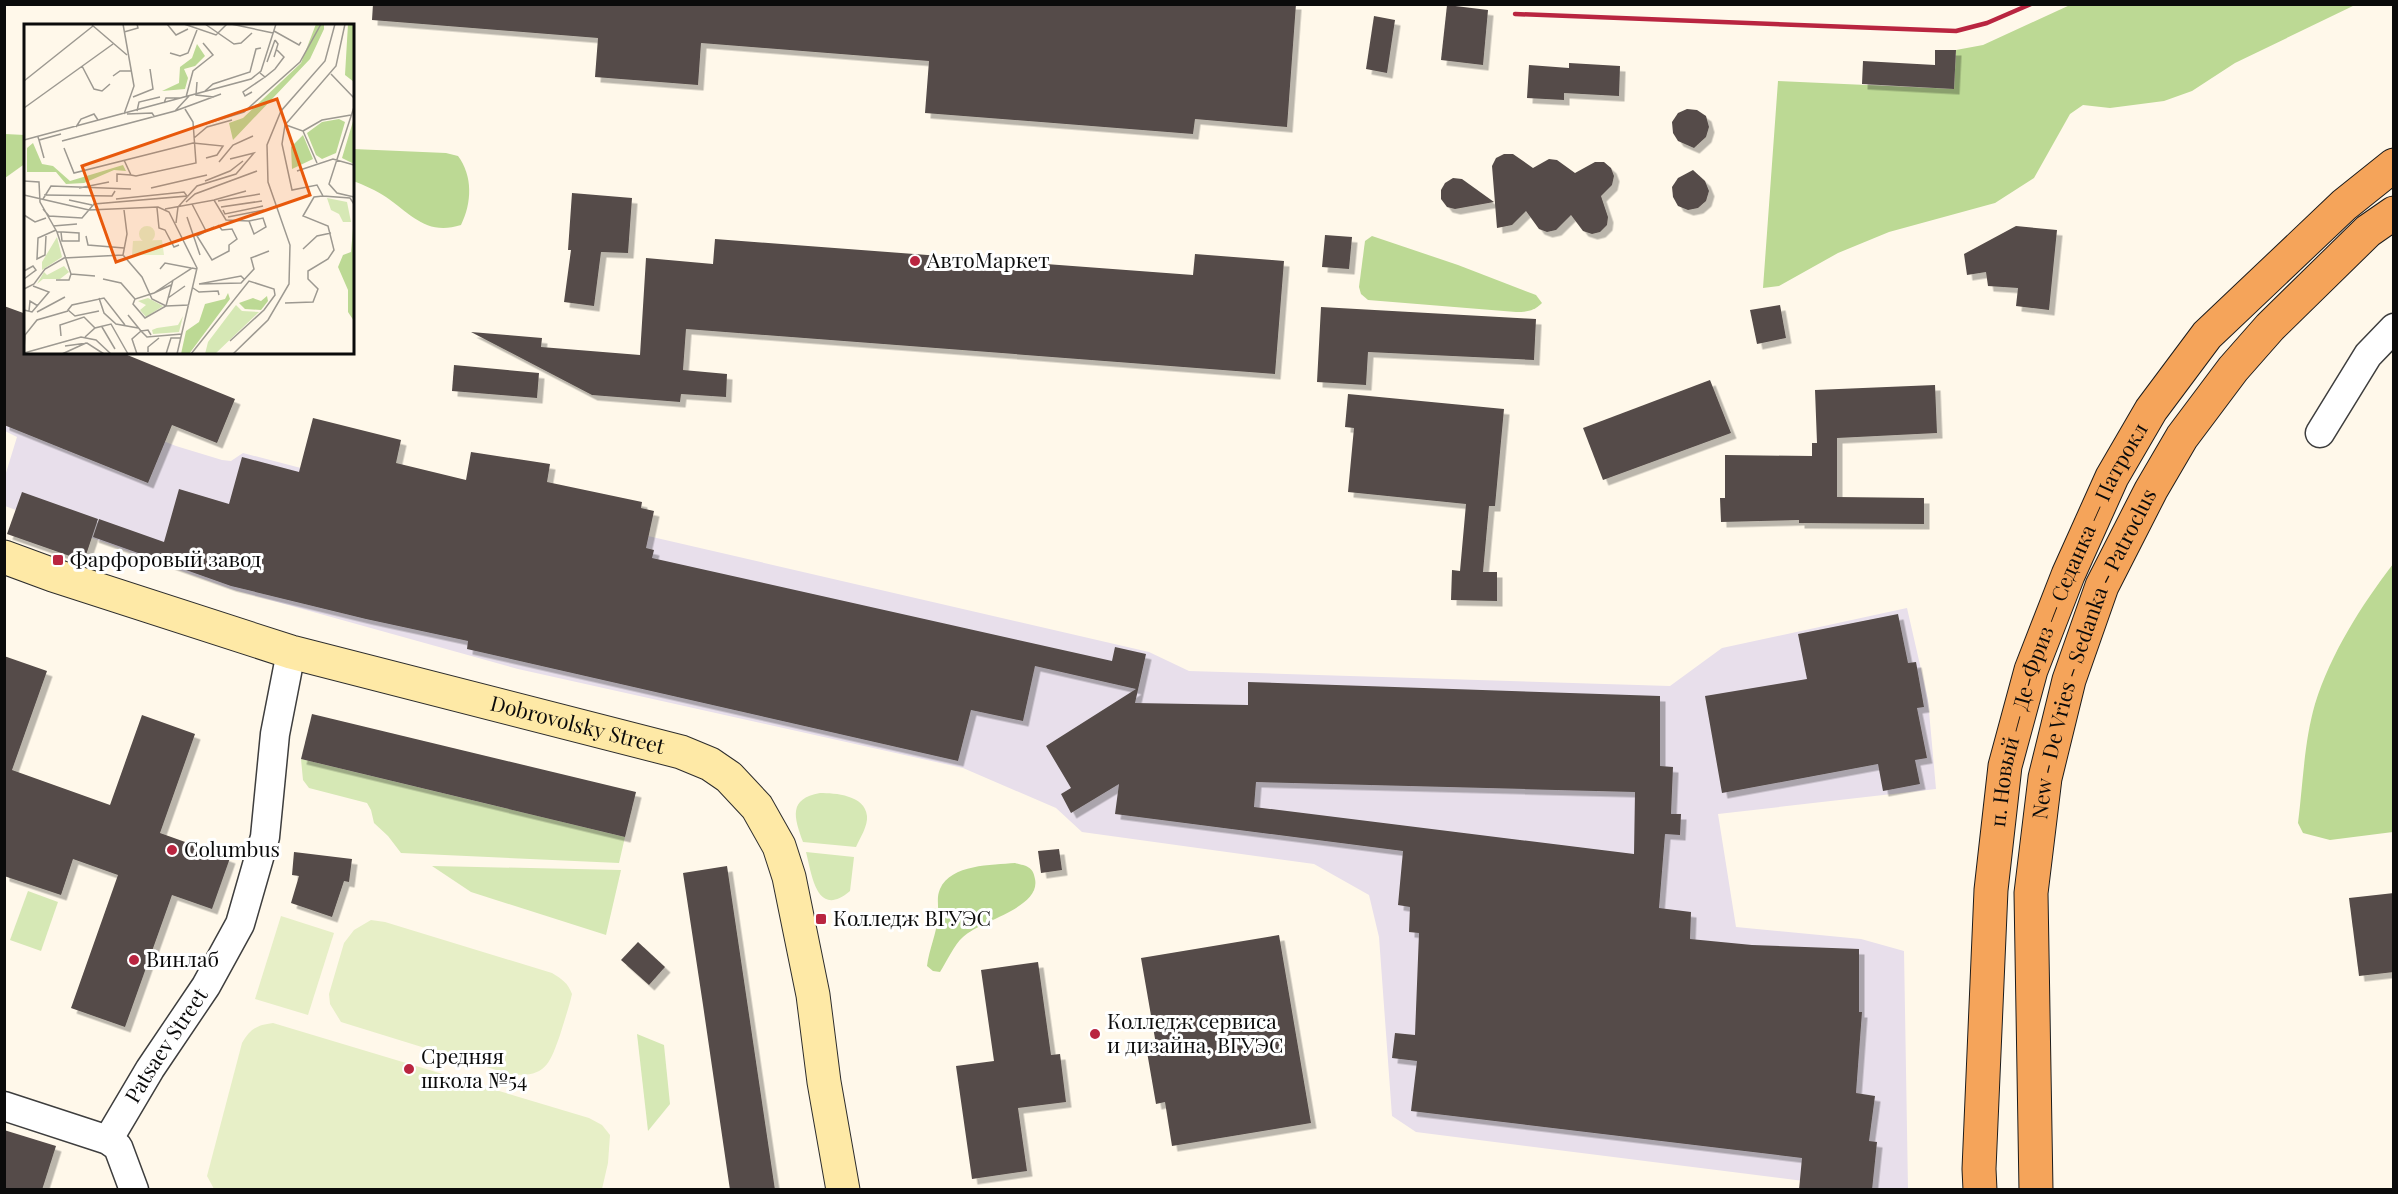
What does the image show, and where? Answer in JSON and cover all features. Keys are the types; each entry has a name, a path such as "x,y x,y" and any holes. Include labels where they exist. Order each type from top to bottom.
{"highway":[{"name":"п. Новый — Де-Фриз — Седанка — Патрокл","path":"1980,1190 1991,890 2005,766 2031,670 2068,575 2112,477 2151,410 2207,335 2304,242 2394,165"},
{"name":"New - De Vries - Sedanka - Patroclus","path":"2036,1190 2031,893 2048,767 2069,680 2102,586 2161,472 2182,437 2233,369 2270,327 2368,231 2394,213"}],"main road":[{"name":"Dobrovolsky Street","path":"4,557 291,652 681,752 710,764 729,777 757,807 779,846 789,877 813,994 824,1082 843,1190"}],"street":[{"path":"2320,433 2368,355 2394,328"},
{"name":"Patsaev Street","path":"108,1140 150,1069 206,986 240,924 264,837 274,734 291,652"},
{"path":"4,1106 108,1140 118,1147 134,1190"}],"shaded area":[{"path":"4,378 176,446 222,460 231,461 243,453 404,495 648,536 1149,652 1189,671 1670,686 1722,648 1907,608 1928,700 1936,789 1718,814 1736,927 1861,939 1904,951 1908,1189 1867,1189 1416,1132 1392,1116 1379,937 1369,895 1314,864 1082,832 1056,808 963,768 518,669 231,589 5,506 5,476 17,437 5,431"}],"green space":[{"path":"2070,5 2355,5 2235,63 2192,91 2164,101 2110,108 2083,105 2070,114 2034,178 1995,203 1889,232 1838,253 1779,286 1763,288 1778,81 1954,89 1956,50 1983,45"},
{"path":"5,134 24,135 24,164 5,178"},
{"path":"354,149 446,153 458,156 463,164 468,181 469,199 461,225 439,228 420,222 370,188 354,181"},
{"path":"1372,236 1458,265 1536,295 1542,303 1536,308 1516,312 1368,300 1361,294 1359,287 1365,241"},
{"path":"2393,564 2393,832 2330,840 2303,833 2298,823 2306,748 2315,704 2338,648"},
{"path":"301,759 625,837 619,863 401,853 374,823 367,803 309,788 303,780"},
{"path":"820,793 855,799 865,809 866,824 856,847 803,842 797,825 796,810 803,800"},
{"path":"806,852 854,857 850,891 839,898 830,900 823,897 814,882"},
{"path":"1015,863 1033,871 1034,889 1029,898 1020,906 963,937 940,972 933,971 927,966 937,922 939,892 945,881 962,870 973,867"},
{"path":"432,866 621,870 606,935 471,892"},
{"path":"28,891 58,902 41,951 10,940"},
{"path":"281,916 334,933 308,1015 255,999"},
{"path":"371,920 385,922 552,973 562,979 572,994 549,1062 538,1072 521,1075 509,1074 341,1022 330,1004 329,994 344,943 354,930"},
{"path":"273,1023 589,1118 602,1125 610,1135 608,1163 602,1189 214,1189 207,1176 242,1043 255,1028"},
{"path":"637,1034 664,1045 670,1104 648,1131"}],"building":[{"path":"373,4 1296,4 1287,127 1195,119 1193,134 925,113 929,61 701,43 698,85 595,77 598,38 372,20"},
{"path":"1447,5 1488,10 1483,65 1441,60"},
{"path":"1374,16 1395,20 1387,73 1366,69"},
{"path":"1935,50 1956,50 1954,89 1862,84 1863,61 1935,65"},
{"path":"1569,63 1620,66 1619,96 1564,93 1564,100 1527,98 1529,65 1569,68"},
{"path":"1687,109 1697,110 1706,116 1709,127 1706,137 1694,148 1678,141 1673,133 1672,122 1678,113"},
{"path":"1504,154 1513,154 1533,168 1549,159 1557,160 1575,173 1595,162 1604,162 1611,168 1614,176 1612,185 1601,196 1608,217 1607,225 1600,232 1592,234 1583,231 1571,215 1556,230 1547,232 1539,229 1526,211 1512,225 1497,228 1492,166 1496,158"},
{"path":"1693,170 1705,181 1709,191 1706,201 1698,208 1688,210 1678,206 1673,197 1672,187 1678,178"},
{"path":"1453,178 1462,179 1494,202 1455,209 1447,207 1441,199 1441,190 1445,183"},
{"path":"572,193 632,198 628,253 601,252 594,306 564,302 571,250 568,250"},
{"path":"2016,226 2057,230 2049,310 2016,306 2018,288 1988,286 1986,272 1967,275 1964,254"},
{"path":"1325,235 1352,237 1349,269 1322,267"},
{"path":"715,239 1193,275 1195,254 1284,261 1275,374 686,329 683,370 727,374 726,397 681,394 680,402 592,395 471,332 542,338 541,347 640,355 646,258 713,264"},
{"path":"1780,305 1786,338 1757,344 1750,310"},
{"path":"4,306 24,313 24,354 125,354 235,399 217,443 172,425 148,483 4,425"},
{"path":"1321,307 1536,319 1534,360 1368,352 1366,385 1317,382"},
{"path":"454,365 539,373 537,398 452,391"},
{"path":"1710,380 1731,433 1603,480 1583,428"},
{"path":"1935,385 1937,433 1837,438 1837,497 1924,498 1924,524 1799,523 1799,520 1721,522 1720,498 1725,498 1725,455 1812,456 1812,443 1817,443 1815,390"},
{"path":"1348,394 1504,409 1495,506 1489,506 1483,572 1497,572 1497,601 1451,600 1452,570 1460,571 1466,504 1348,492 1354,428 1345,427"},
{"path":"313,418 401,440 396,463 466,480 471,452 550,464 547,482 642,502 641,508 654,511 646,548 654,550 652,558 1112,661 1115,647 1146,654 1135,703 1248,705 1248,682 1660,696 1660,766 1673,767 1671,814 1681,814 1680,835 1665,834 1659,908 1691,912 1690,939 1752,945 1859,949 1859,1012 1862,1012 1856,1093 1875,1096 1869,1141 1877,1142 1872,1190 1799,1190 1802,1158 1411,1111 1417,1061 1392,1058 1395,1033 1415,1035 1419,933 1409,932 1410,907 1398,905 1403,851 1115,814 1119,784 1071,813 1061,794 1071,788 1046,746 1136,689 1035,666 1023,721 971,710 958,761 467,649 468,641 231,586 93,537 99,519 164,542 179,489 229,504 242,457 299,472","holes":["1256,782 1635,792 1634,854 1254,807"]},
{"path":"22,492 98,519 84,561 7,534"},
{"path":"1898,614 1908,663 1916,662 1924,707 1917,708 1927,758 1915,760 1920,784 1883,791 1878,764 1722,793 1705,696 1807,679 1798,634"},
{"path":"4,656 47,671 12,770 110,805 142,715 195,734 160,833 230,858 212,909 172,895 125,1027 71,1008 118,875 73,859 61,895 4,876"},
{"path":"312,714 636,792 625,837 301,759"},
{"path":"1059,849 1062,870 1041,873 1038,851"},
{"path":"294,852 352,859 349,882 344,881 332,917 291,903 299,876 292,875"},
{"path":"727,866 775,1190 730,1190 683,873"},
{"path":"2394,893 2394,972 2359,976 2349,898"},
{"path":"1279,935 1311,1123 1172,1146 1165,1102 1156,1104 1147,1052 1157,1050 1141,958"},
{"path":"638,942 665,967 649,985 621,960"},
{"path":"1038,962 1051,1055 1060,1054 1066,1102 1018,1108 1027,1171 972,1179 956,1066 994,1061 981,970"},
{"path":"4,1130 56,1146 42,1190 4,1190"}],"railway":[{"path":"1515,14 1956,31 1987,23 2031,4"}],"place":[{"name":"АвтоМаркет","path":"915,261"},
{"name":"Фарфоровый завод","path":"58,560"},
{"name":"Columbus","path":"172,850"},
{"name":"Колледж ВГУЭС","path":"821,919"},
{"name":"Винлаб","path":"134,960"},
{"name":"Колледж сервиса и дизайна, ВГУЭС","path":"1095,1034"},
{"name":"Средняя школа №54","path":"409,1069"}]}
